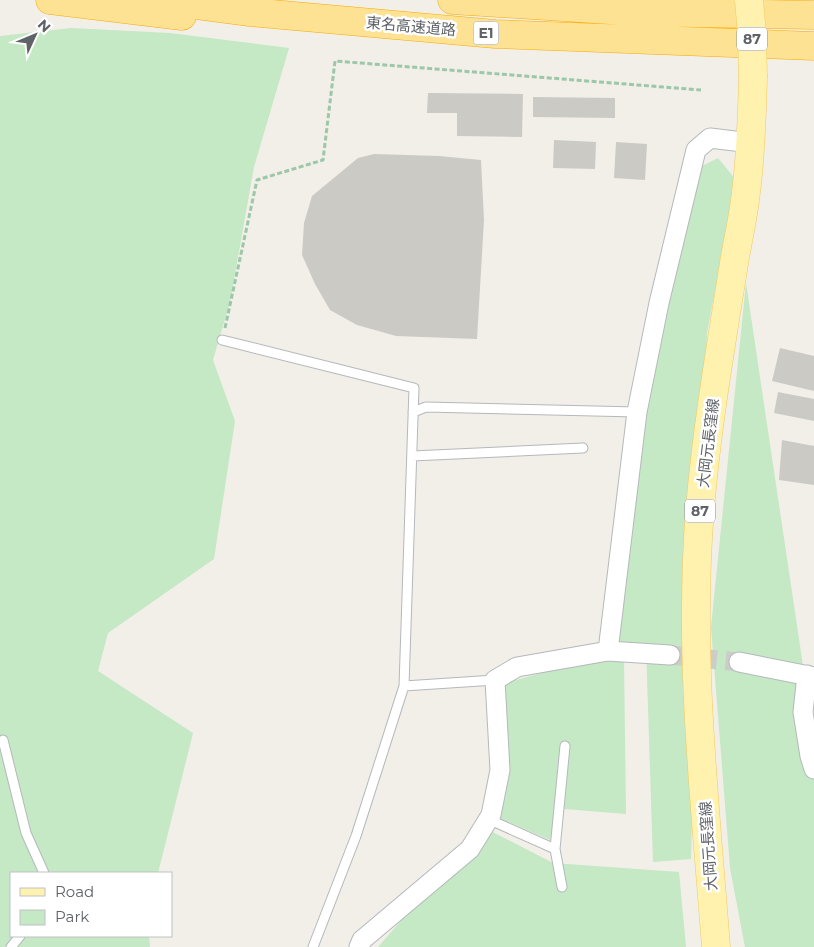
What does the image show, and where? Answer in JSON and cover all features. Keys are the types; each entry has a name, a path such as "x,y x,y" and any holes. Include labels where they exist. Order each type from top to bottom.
{"highway":[{"path":"50,0 248,24 387,33 495,34"},
{"name":"東名高速道路","path":"159,0 250,12 495,34 814,46"},
{"name":"東名高速道路","path":"452,0 641,12 814,14"}],"main road":[{"name":"大岡元長窪線","path":"716,947 699,726 695,640 695,586 700,507 712,411 746,193 751,142 753,78 749,0"}],"street":[{"path":"608,651 637,412 659,303 696,150 710,138 751,142"},
{"path":"359,947 362,940 470,849 491,814 500,770 495,680 517,666 608,651 670,655"},
{"path":"739,662 811,676 803,712 814,769"}],"lane":[{"path":"222,340 414,388 404,686 356,836 313,947"},
{"path":"414,412 426,407 637,412"},
{"path":"412,456 583,448"},
{"path":"404,686 495,680"},
{"path":"2,740 26,833 44,872"},
{"path":"562,888 555,849 565,746"},
{"path":"488,819 555,849"},
{"path":"11,947 19,937"}],"path":[{"path":"222,340 257,180 323,160 335,61 701,90"}],"green space":[{"path":"71,28 170,33 289,48 254,167 230,302 213,360 235,421 214,559 108,633 98,671 193,733 158,872 10,872 10,937 149,937 150,947 0,947 0,36"},
{"path":"718,158 736,180 707,333 700,507 691,859 653,862 646,645 615,645 636,418 702,166"},
{"path":"746,283 806,686 814,756 814,947 745,947 730,868 711,627"},
{"path":"624,659 626,814 564,809 550,840 494,816 505,683 566,666"},
{"path":"483,827 553,863 679,872 686,947 378,947"}],"building":[{"path":"428,93 523,94 522,137 457,136 457,113 427,113"},
{"path":"533,97 615,98 615,118 533,117"},
{"path":"554,140 596,142 595,169 553,168"},
{"path":"616,142 647,144 645,180 614,178"},
{"path":"374,154 439,156 481,160 484,220 477,339 396,336 357,325 330,310 315,284 302,255 304,223 312,196 358,158"},
{"path":"780,348 814,356 814,391 772,381"},
{"path":"778,392 814,399 814,421 774,413"},
{"path":"782,440 814,446 814,485 779,480"}],"tunnel":[{"path":"670,655 739,662"}]}
